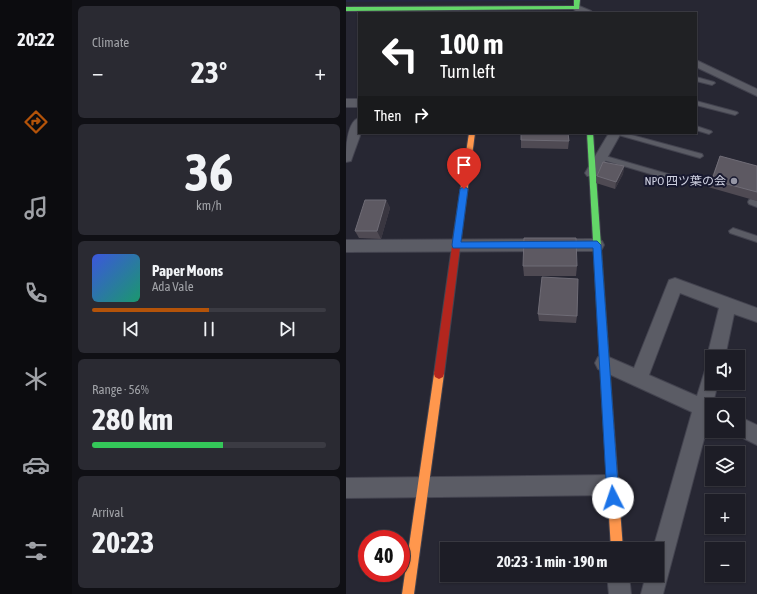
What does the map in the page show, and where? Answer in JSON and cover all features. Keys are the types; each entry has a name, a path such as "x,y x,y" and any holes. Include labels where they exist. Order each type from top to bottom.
{"street":[{"path":"346,9 399,11 487,11 577,7 586,12"},
{"path":"697,63 757,93"},
{"path":"346,103 358,103"},
{"path":"346,158 358,125"},
{"path":"408,594 472,134"},
{"path":"590,134 616,542"},
{"path":"592,173 615,134"},
{"path":"346,246 597,245"},
{"path":"639,379 675,285 757,315"},
{"path":"718,350 728,305"},
{"path":"604,363 705,409"},
{"path":"664,552 705,420"},
{"path":"745,429 757,435"},
{"path":"346,488 612,485"},
{"path":"619,582 620,594"},
{"path":"652,594 655,582"}],"lane":[{"path":"697,79 712,83"},
{"path":"697,103 735,113"},
{"path":"697,128 709,132"},
{"path":"620,134 700,156"},
{"path":"602,157 673,178"},
{"path":"733,231 757,239"}],"shaded area":[{"path":"346,0 566,0 566,1 346,2"}],"building":[{"path":"521,134 568,134 569,141 521,140"},
{"name":"NPO 四ツ葉の会","path":"720,156 757,166 757,192 712,180"},
{"path":"603,162 624,166 616,182 597,176"},
{"path":"365,200 386,200 377,231 355,231"},
{"path":"524,238 576,238 577,266 523,266"},
{"path":"542,277 578,279 577,316 538,314"}],"traffic: fast":[{"path":"346,9 577,8 577,0"},
{"path":"590,134 607,402"}],"traffic: slow":[{"path":"458,232 472,134"},
{"path":"408,594 439,374"},
{"path":"607,402 617,542"}],"traffic: jam":[{"path":"439,374 458,232"}],"place":[{"name":"NPO 四ツ葉の会","path":"734,181"}],"route":[{"path":"464,189 456,245 597,245 613,498"}]}
